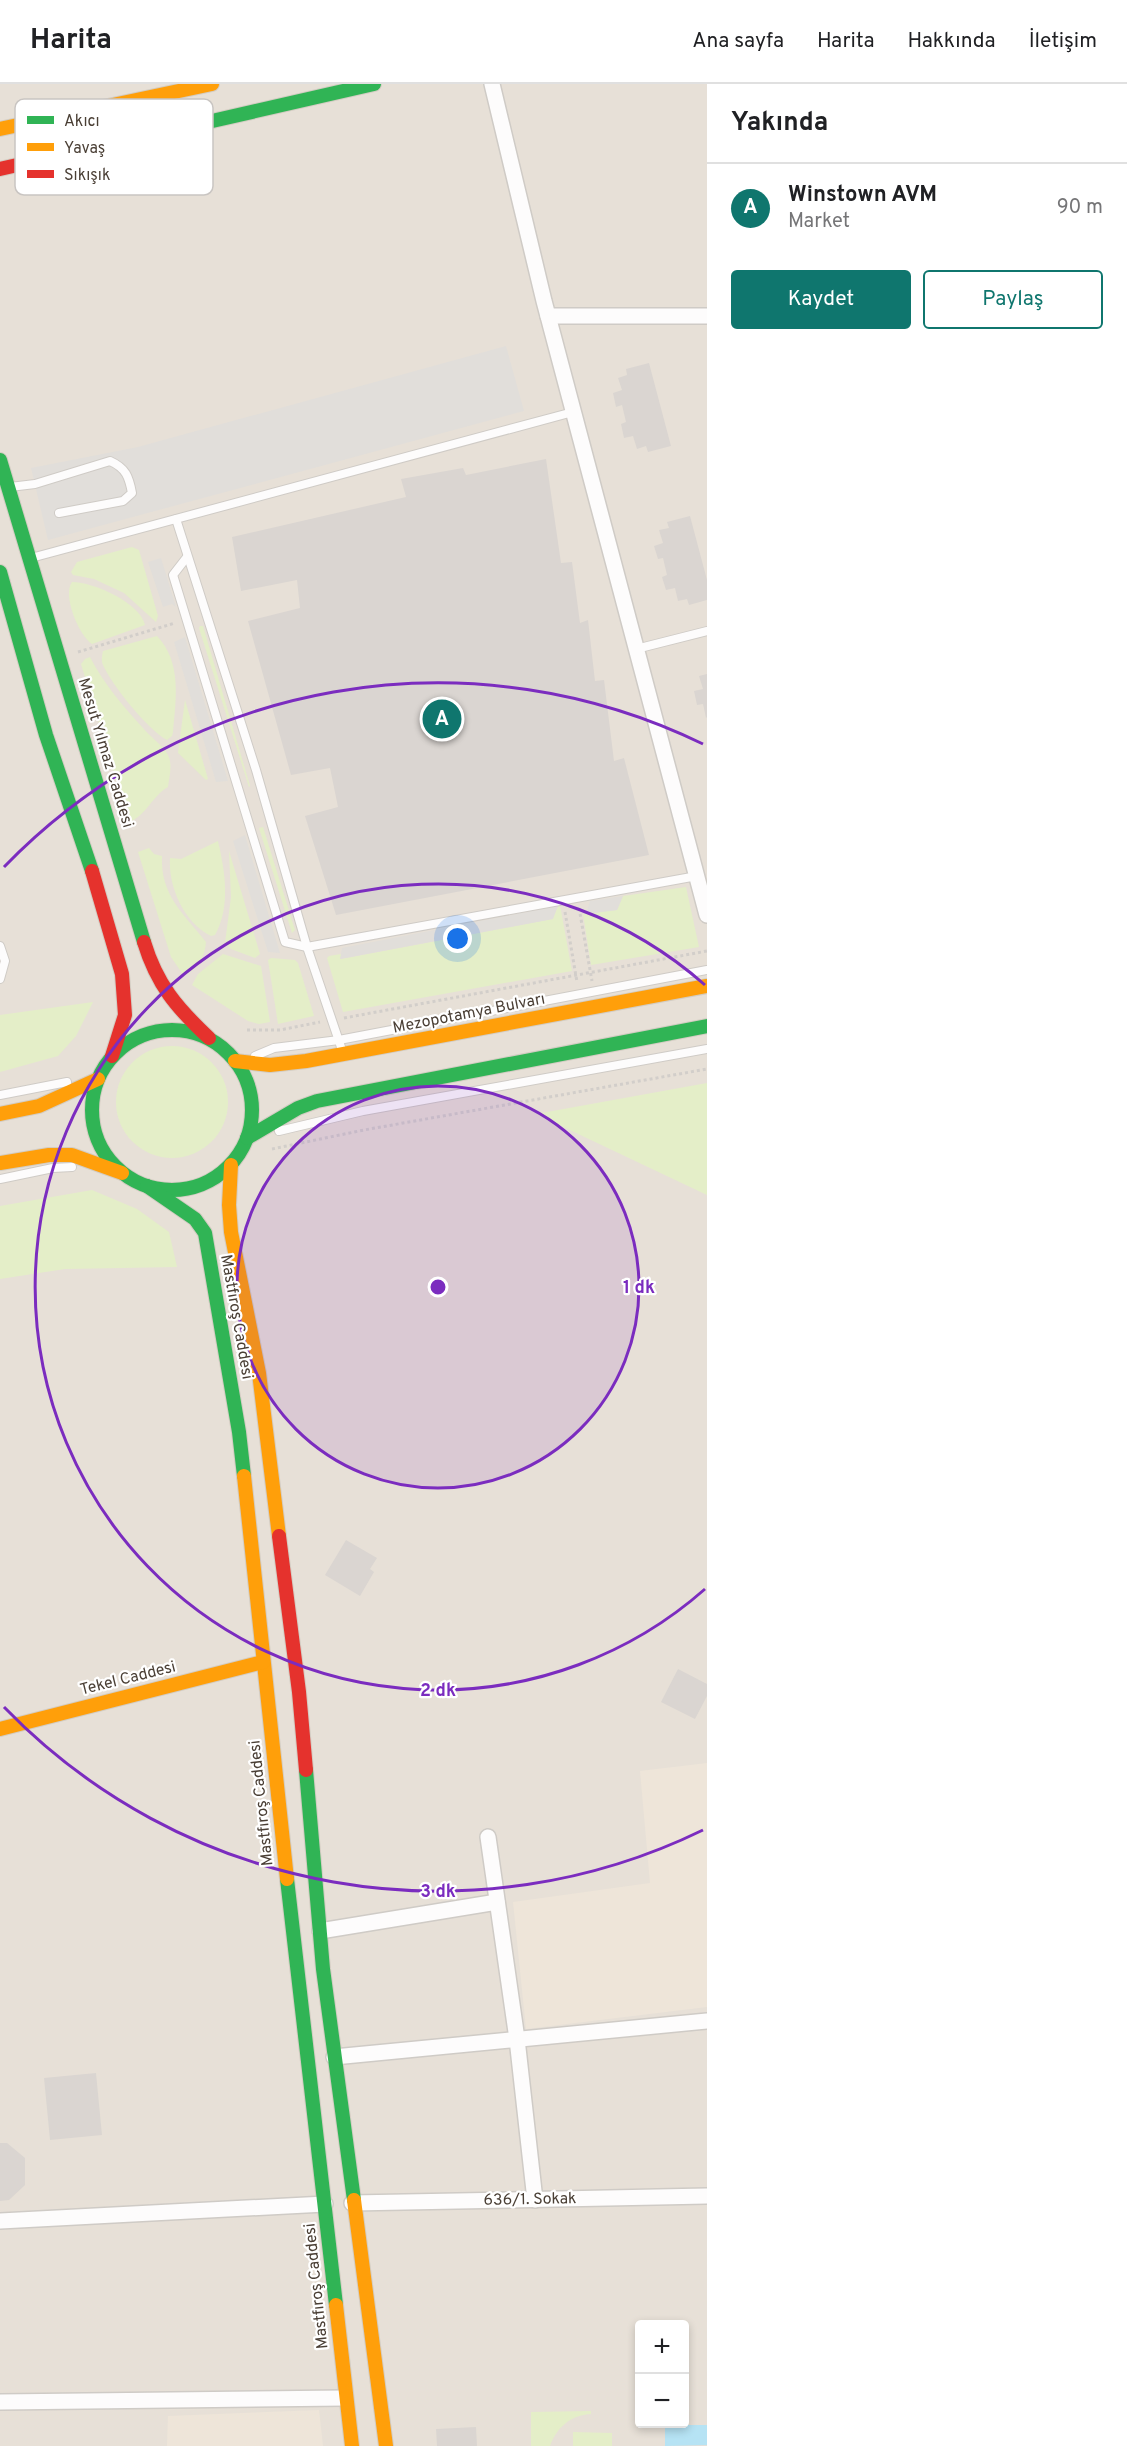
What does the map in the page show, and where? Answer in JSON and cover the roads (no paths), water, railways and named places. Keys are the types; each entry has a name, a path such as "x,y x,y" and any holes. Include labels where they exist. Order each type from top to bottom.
{"main road":[{"path":"213,121 374,84"},
{"path":"140,99 205,85"},
{"path":"0,129 15,126"},
{"path":"0,169 15,166"},
{"name":"Mesut Yılmaz Caddesi","path":"0,460 151,965 159,984 173,1003 209,1038"},
{"path":"0,572 46,735 89,862 122,974 125,1015 112,1056 98,1079 92,1104 95,1131 106,1155 124,1174"},
{"name":"Mezopotamya Bulvarı","path":"238,1061 270,1065 344,1054 707,986"},
{"path":"249,1137 298,1108 317,1101 707,1026"},
{"path":"0,1163 49,1155 72,1155 124,1174 147,1186 170,1190 193,1187 214,1179 231,1164 249,1137 252,1122 252,1098 238,1061 209,1038 184,1030 158,1030 133,1040 112,1056"},
{"path":"0,1114 39,1106 98,1079"},
{"name":"Mastfıroş Caddesi","path":"231,1164 229,1210 261,1384 299,1692 320,1931 334,2057 386,2446"},
{"name":"Mastfıroş Caddesi","path":"147,1186 195,1219 205,1233 239,1432 352,2446"},
{"name":"Tekel Caddesi","path":"0,1729 263,1662"}],"street":[{"path":"492,84 548,316 707,915"},
{"path":"548,316 707,316"},
{"path":"488,1837 517,2039 535,2200"},
{"path":"320,1931 497,1902"},
{"path":"334,2057 707,2021"},
{"name":"636/1. Sokak","path":"352,2203 707,2196"},
{"path":"0,2221 325,2204"},
{"path":"0,2402 345,2398"}],"lane":[{"path":"30,559 573,412"},
{"path":"8,488 35,484 110,461 119,465 129,476 132,493 123,501 59,513"},
{"path":"176,519 256,770 307,947 344,1054"},
{"path":"187,557 173,575 285,942 307,947 697,876"},
{"path":"636,650 707,631"},
{"path":"0,946 5,961 0,979"},
{"path":"238,1061 274,1048 339,1040 707,970"},
{"path":"249,1137 363,1111 707,1049"},
{"path":"0,1095 98,1079"},
{"path":"0,1179 53,1168 73,1167 124,1174"}],"water":[{"path":"707,2425 707,2445 665,2446 665,2428"}],"place":[{"name":"Winstown AVM","path":"442,719"}]}
